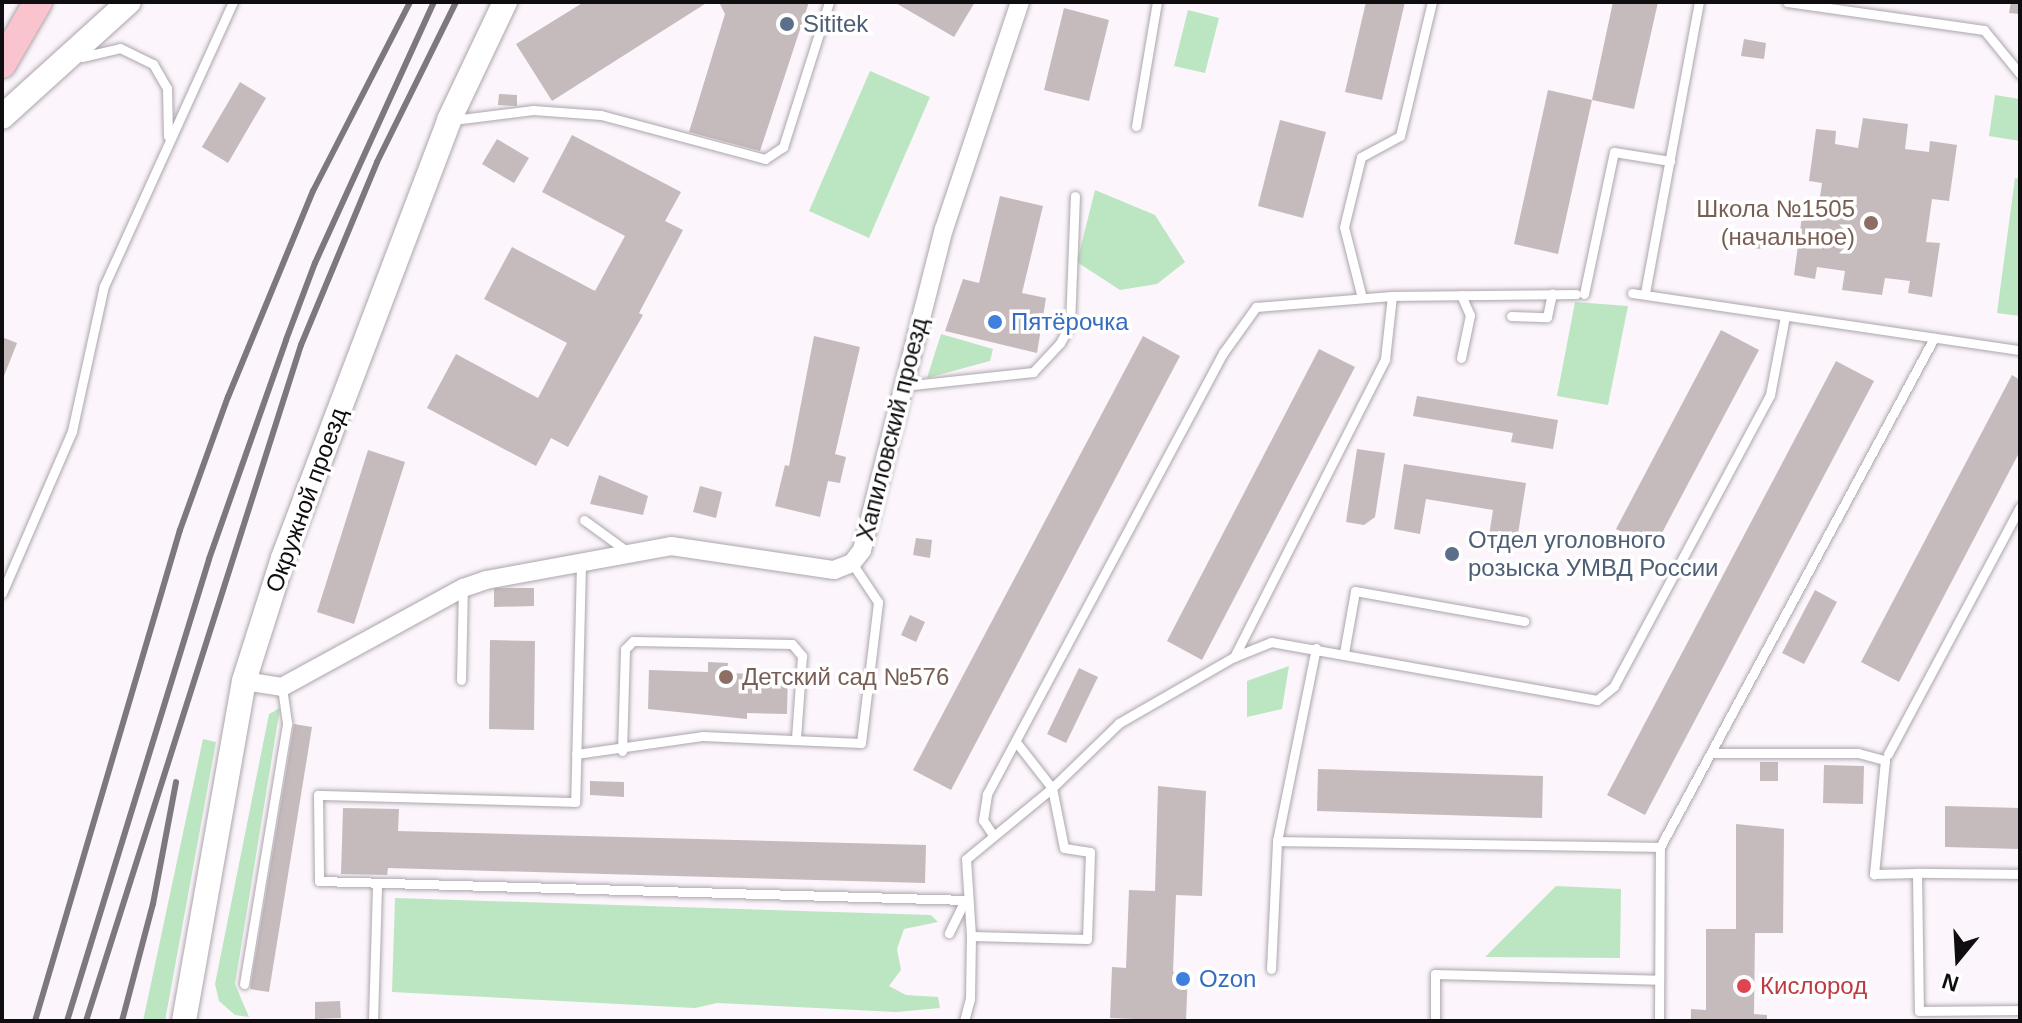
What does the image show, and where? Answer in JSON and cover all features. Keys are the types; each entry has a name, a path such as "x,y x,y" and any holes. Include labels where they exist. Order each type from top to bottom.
{"main road":[{"path":"2,64 38,2"}],"street":[{"path":"2,117 129,2"},
{"name":"Окружной проезд","path":"184,1021 244,681 300,508 449,120 505,2"},
{"name":"Хапиловский проезд","path":"282,687 463,588 671,546 834,570 852,563 862,550 901,386 963,165 1020,2"},
{"path":"244,681 282,687"}],"lane":[{"path":"2,593 72,431 104,286 233,2"},
{"path":"449,120 533,110 601,115 765,159 783,147 829,2"},
{"path":"1136,126 1157,2"},
{"path":"1362,298 1344,227 1361,157 1400,136 1432,2"},
{"path":"1645,293 1699,2"},
{"path":"1787,2 1984,30 2020,74"},
{"path":"38,84 102,49 138,53 159,71 167,88 168,140"},
{"path":"993,835 983,820 987,794 1223,353 1256,307 1392,296 1580,294 1614,152 1670,161"},
{"path":"901,386 1033,372 1070,325 1075,196"},
{"path":"1632,293 2020,350"},
{"path":"1511,316 1547,317 1552,294"},
{"path":"1461,295 1470,315 1461,358"},
{"path":"1234,657 1385,359 1392,296"},
{"path":"964,1021 970,999 971,936 965,900 966,859 1052,788 1119,723 1234,657 1271,642 1597,700 1614,686 1770,395 1785,316"},
{"path":"1659,1021 1660,847 1934,338"},
{"path":"1888,754 2020,507"},
{"path":"584,520 631,554"},
{"path":"576,754 622,751 702,736 796,737 861,743 878,602 852,563"},
{"path":"581,564 575,802 318,795 319,881 965,900"},
{"path":"461,680 463,588"},
{"path":"1344,653 1355,591 1524,621"},
{"path":"622,751 625,649 633,641 792,644 802,656 796,737"},
{"path":"1271,969 1277,841 1316,648"},
{"path":"244,984 287,723 282,687"},
{"path":"971,936 1087,939 1090,852 1064,848 1052,788 1016,742"},
{"path":"1713,753 1858,753 1885,760 1874,874 2020,874"},
{"path":"1277,841 1660,847"},
{"path":"1917,873 1919,1011 2006,1016 2020,1010"},
{"path":"373,1021 377,885"},
{"path":"949,933 965,900"},
{"path":"1435,1021 1435,974 1658,980"}],"green space":[{"path":"1188,10 1219,18 1205,73 1174,66"},
{"path":"870,71 930,97 869,238 809,211"},
{"path":"1995,95 2020,99 2020,141 1989,136"},
{"path":"2015,178 2020,179 2020,316 1997,313"},
{"path":"1095,190 1155,215 1185,262 1157,284 1120,290 1077,262"},
{"path":"1575,302 1628,306 1608,405 1557,396"},
{"path":"941,334 993,349 990,361 927,378"},
{"path":"1289,666 1282,709 1247,717 1247,681"},
{"path":"280,708 235,984 249,1017 235,1015 219,1001 215,984 269,714"},
{"path":"203,739 216,742 165,1021 143,1021"},
{"path":"1556,886 1621,889 1620,958 1485,957"},
{"path":"395,898 931,915 938,922 904,929 897,949 901,970 889,986 906,995 938,997 940,1008 896,1012 717,1003 695,1008 392,992"}],"building":[{"path":"584,2 708,2 552,101 516,44"},
{"path":"719,2 809,2 760,151 689,132 725,14"},
{"path":"894,2 975,2 954,37"},
{"path":"1366,2 1405,2 1382,100 1345,92"},
{"path":"1613,2 1658,2 1634,109 1592,100"},
{"path":"2011,2 2020,2 2020,14 2009,13"},
{"path":"1064,8 1109,20 1089,101 1044,90"},
{"path":"1744,39 1766,43 1764,59 1741,56"},
{"path":"240,82 266,98 228,163 202,147"},
{"path":"1548,90 1592,100 1558,254 1514,244"},
{"path":"499,94 517,95 517,106 498,105"},
{"path":"1863,118 1908,124 1905,149 1929,152 1930,141 1957,145 1949,201 1932,199 1926,242 1940,243 1932,297 1908,293 1910,281 1885,278 1882,295 1842,290 1845,271 1817,267 1815,279 1794,275 1802,216 1817,218 1822,183 1809,181 1816,129 1836,131 1835,144 1858,148"},
{"path":"1280,120 1326,132 1303,218 1258,206"},
{"path":"572,135 681,192 665,221 683,230 639,313 643,315 568,447 551,438 536,466 427,408 456,354 538,398 567,343 484,299 512,247 595,291 625,236 542,192"},
{"path":"497,139 529,158 514,183 482,164"},
{"path":"1000,196 1043,206 1022,293 1046,298 1037,353 945,331 963,279 979,283"},
{"path":"1741,229 1763,232 1761,249 1739,246"},
{"path":"1721,330 1759,350 1654,548 1616,529"},
{"path":"814,336 860,347 835,454 846,457 840,483 828,481 820,517 775,506 785,465 789,466"},
{"path":"1143,336 1180,356 951,790 913,770"},
{"path":"2,337 17,343 2,381"},
{"path":"1319,349 1355,367 1202,660 1167,641"},
{"path":"1836,361 1874,381 1645,815 1607,795"},
{"path":"2012,375 2020,380 2020,451 1899,682 1861,662"},
{"path":"1417,396 1558,420 1553,449 1511,442 1513,433 1413,416"},
{"path":"1357,449 1385,453 1375,517 1364,525 1346,522"},
{"path":"368,450 405,462 354,624 317,612"},
{"path":"1404,464 1526,483 1516,547 1488,542 1493,510 1426,499 1420,534 1394,529"},
{"path":"599,475 648,496 643,515 590,504"},
{"path":"700,486 722,492 716,518 693,512"},
{"path":"916,538 932,540 930,558 913,555"},
{"path":"494,588 534,588 534,606 494,607"},
{"path":"1815,590 1837,602 1804,664 1782,653"},
{"path":"910,615 925,622 916,642 901,635"},
{"path":"490,640 535,641 534,730 489,729"},
{"path":"708,662 728,663 727,673 788,675 787,714 747,713 747,719 648,709 649,670 708,672"},
{"path":"1079,668 1098,677 1066,743 1047,734"},
{"path":"294,724 312,727 269,992 250,989"},
{"path":"1760,762 1778,762 1778,781 1760,781"},
{"path":"1824,765 1864,766 1863,804 1823,803"},
{"path":"1318,769 1543,776 1542,818 1317,811"},
{"path":"590,781 624,782 624,797 590,795"},
{"path":"1158,786 1206,791 1202,896 1176,895 1173,972 1188,972 1186,1021 1110,1018 1112,967 1126,968 1129,890 1155,891"},
{"path":"1945,806 2020,808 2020,849 1945,847"},
{"path":"343,808 399,809 398,831 926,845 925,883 388,868 387,875 341,874"},
{"path":"1736,824 1784,829 1783,933 1755,933 1754,1014 1767,1015 1767,1021 1691,1021 1691,1009 1706,1010 1706,929 1736,929"},
{"path":"340,1001 341,1018 315,1019 315,1002"}],"railway":[{"path":"35,1021 180,530 228,397 313,191 410,2"},
{"path":"67,1021 209,559 286,340 315,263 434,2"},
{"path":"86,1021 301,345 377,162 456,2"},
{"path":"122,1021 153,904 176,782"}],"place":[{"name":"Sititek","path":"787,24"},
{"name":"Школа №1505 (начальное)","path":"1871,223"},
{"name":"Пятёрочка","path":"995,322"},
{"name":"Отдел уголовного розыска УМВД России","path":"1452,554"},
{"name":"Детский сад №576","path":"726,677"},
{"name":"Ozon","path":"1183,979"},
{"name":"Кислород","path":"1744,986"}]}
